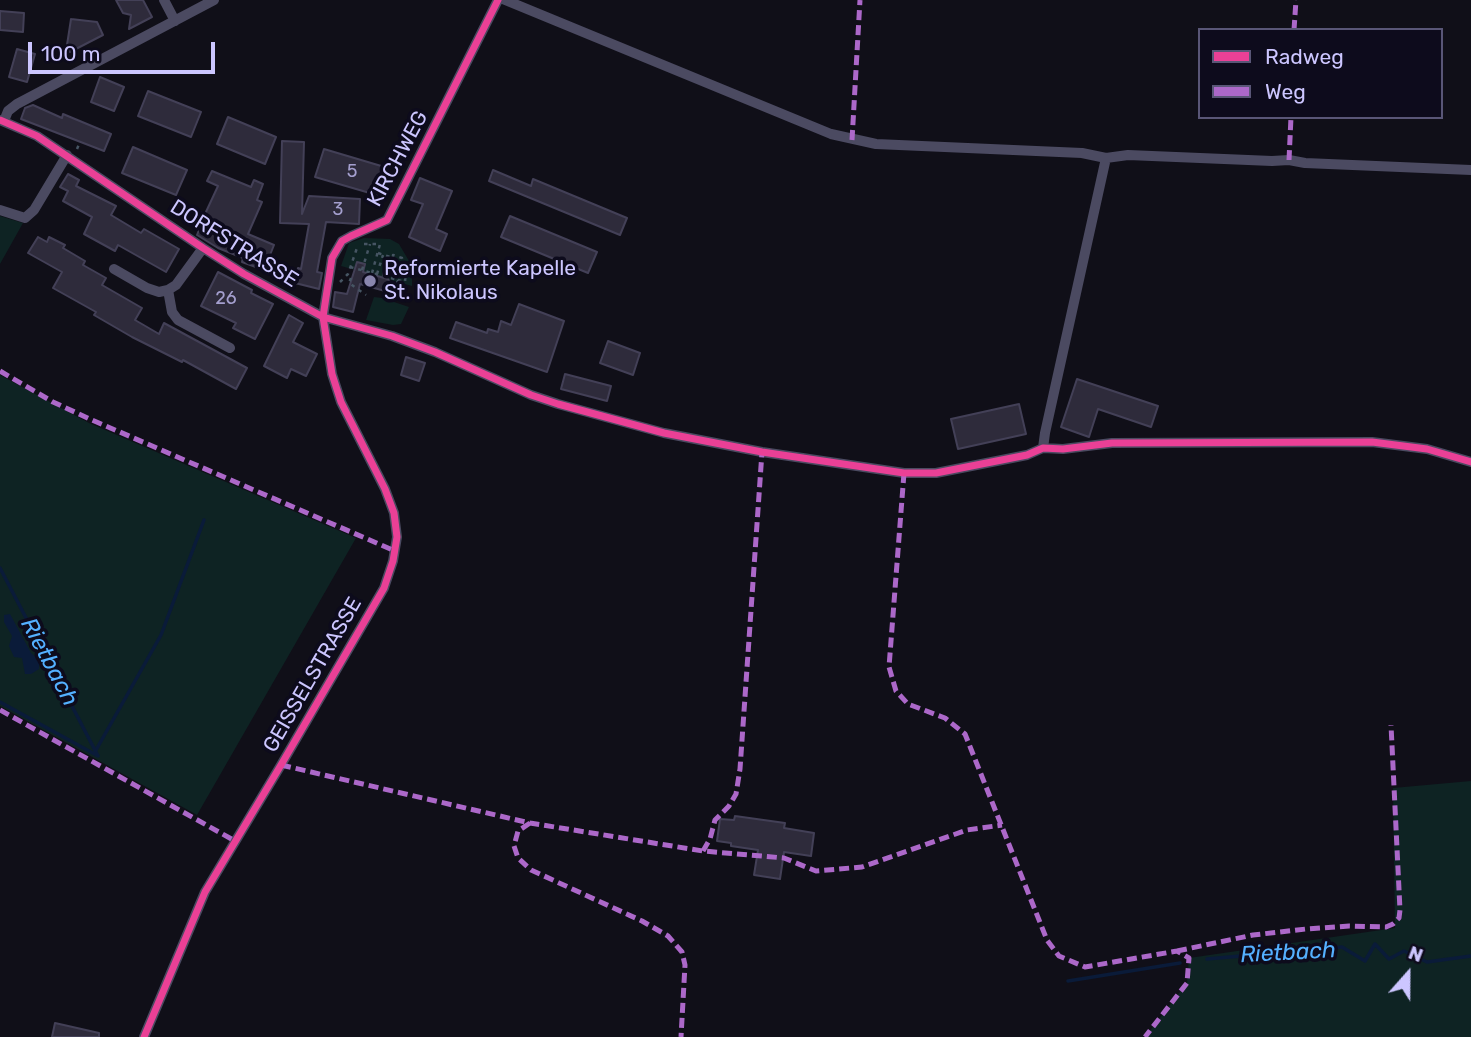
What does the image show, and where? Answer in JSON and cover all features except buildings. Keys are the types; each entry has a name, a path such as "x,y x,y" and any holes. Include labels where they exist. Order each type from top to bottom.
{"street":[{"path":"164,0 175,21"},
{"path":"2,121 8,111 17,104 214,0"},
{"name":"KIRCHWEG","path":"323,317 332,258 337,248 351,236 387,220 498,0"},
{"path":"505,0 831,134 852,140 900,146 1082,153 1106,158 1128,155 1289,160 1305,163 1471,170"},
{"name":"DORFSTRASSE","path":"2,121 72,152 203,248 244,274 323,317 403,340 558,404 664,433 762,452 904,473 936,473 1027,455 1044,448 1063,449 1112,443 1372,442 1427,449 1471,462"},
{"path":"0,211 24,218 34,211 72,152"},
{"path":"1044,448 1047,420 1106,158"},
{"path":"114,268 147,288 159,292 168,290 176,285 203,248"},
{"path":"168,290 172,312 178,320 230,348"},
{"name":"GEISSELSTRASSE","path":"144,1037 205,892 384,588 393,561 397,537 394,513 385,489 341,402 332,374 323,317"}],"path":[{"path":"72,152 80,142"},
{"path":"366,295 349,283 350,267 356,246 360,244 380,244 372,273"},
{"path":"362,270 370,244"},
{"path":"350,267 405,282 406,267 402,258 378,253"},
{"path":"377,274 383,255"},
{"path":"383,276 389,256"},
{"path":"393,297 403,262"},
{"path":"343,279 350,276"}],"green space":[{"path":"0,216 23,223 0,264"},
{"path":"364,238 390,239 399,244 412,266 412,286 341,266 349,243"},
{"path":"374,297 409,307 401,324 366,320"},
{"path":"0,375 89,423 356,538 197,815 0,706"},
{"path":"1471,781 1471,1037 1145,1037 1187,983 1189,958 1395,928 1393,788"}],"water":[{"path":"10,614 31,653 39,660 39,669 31,674 25,674 22,658 14,657 9,646 12,636 4,622 4,615"}],"waterway":[{"path":"96,750 161,635 204,520"},
{"name":"Rietbach","path":"0,568 98,756"},
{"path":"0,702 98,756"},
{"name":"Rietbach","path":"1207,959 1342,947 1365,961 1375,944 1389,959 1404,951 1427,962 1471,956"},
{"name":"Rietbach","path":"1068,981 1180,963"}],"marked path":[{"path":"852,140 860,0"},
{"path":"1294,28 1296,0"},
{"path":"1289,160 1291,119"},
{"path":"0,371 53,402 92,420 395,551"},
{"path":"703,851 710,839 715,820 736,794 740,769 762,452"},
{"path":"904,473 889,667 896,691 908,704 945,718 965,734 1047,940 1059,956 1085,967 1177,951 1189,958 1187,983 1145,1037"},
{"path":"0,710 235,841"},
{"path":"1177,951 1253,935 1349,926 1386,927 1399,918 1391,725"},
{"path":"281,765 530,823 703,851 784,858 816,871 862,867 967,830 1002,825"},
{"path":"530,823 518,831 514,846 518,858 531,870 642,921 668,936 682,952 685,965 681,1037"}],"cycle path":[{"path":"144,1037 205,892 384,588 397,537 394,513 385,489 341,402 332,374 323,317 332,258 342,241 387,220 498,0"},
{"path":"0,120 37,136 244,274 323,317 392,336 435,352 531,395 664,433 762,452 904,473 936,473 1027,455 1043,448 1063,449 1112,443 1372,442 1427,449 1471,462"}],"place":[{"name":"Reformierte Kapelle St. Nikolaus","path":"370,281"}]}
